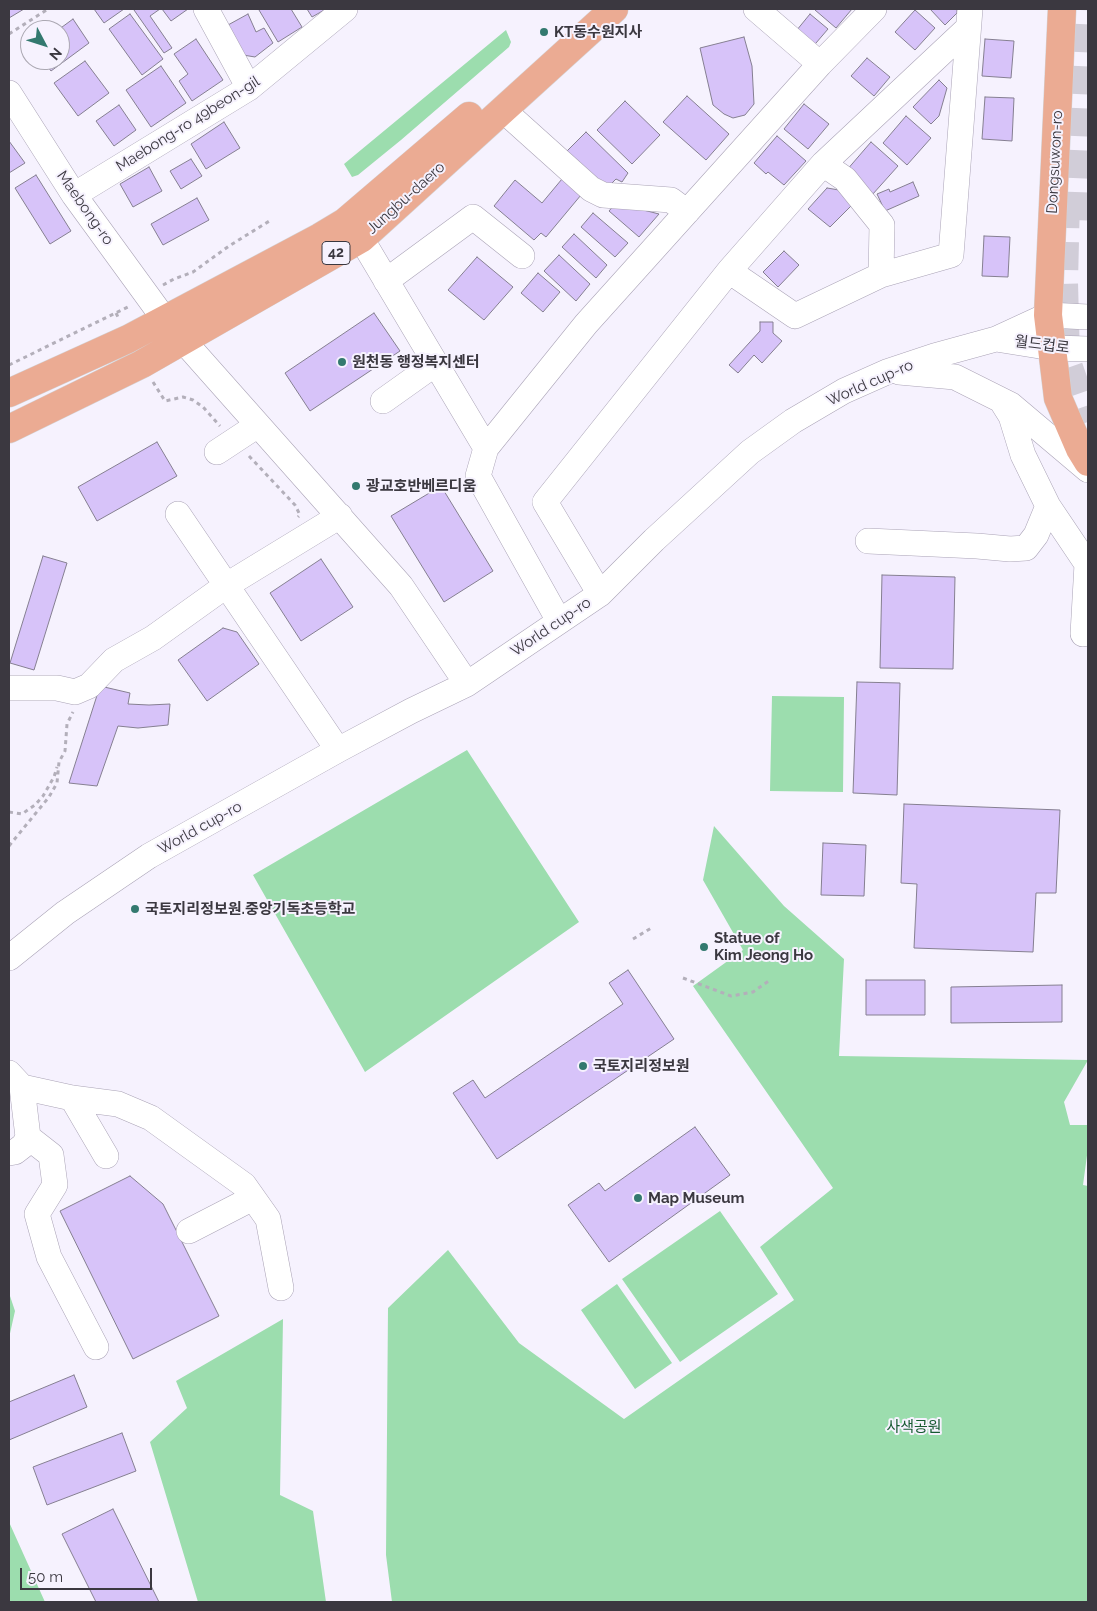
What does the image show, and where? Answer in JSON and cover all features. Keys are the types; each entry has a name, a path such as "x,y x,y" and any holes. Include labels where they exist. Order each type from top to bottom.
{"main road":[{"name":"Jungbu-daero","path":"9,393 165,320 320,238 345,222 471,115 590,9"},
{"name":"Jungbu-daero","path":"9,429 87,392 184,342 362,238 614,9"},
{"name":"Dongsuwon-ro","path":"1062,9 1048,315 1058,398 1080,449 1088,462"},
{"path":"74,363 87,392"}],"street":[{"path":"206,9 249,88"},
{"name":"Maebong-ro 49beon-gil","path":"74,195 249,88 345,9"},
{"path":"756,9 820,64"},
{"path":"559,621 478,476 486,448 586,324 820,64 874,9"},
{"path":"600,594 546,502 729,270 823,164 968,19"},
{"path":"729,270 795,316 881,275 951,255 968,19"},
{"name":"Maebong-ro","path":"9,93 74,195 165,320 401,586 467,684"},
{"path":"503,110 591,189 603,195 671,200 687,212"},
{"path":"823,164 846,179 882,226 881,275"},
{"path":"386,281 473,217 522,256"},
{"path":"362,238 486,448"},
{"name":"World cup-ro","path":"9,958 65,913 149,856 338,750 467,684 600,594 654,540 750,452 793,421 844,391 889,371 996,339 1048,315 1088,317"},
{"name":"월드컵로","path":"996,339 1052,348 1088,349"},
{"path":"383,401 435,364"},
{"path":"889,371 955,377 1011,405 1088,470"},
{"path":"1001,400 1011,416 1023,455 1048,506 1088,564 1083,634"},
{"path":"226,446 258,425"},
{"path":"868,541 1010,549 1026,548 1036,535 1048,506"},
{"path":"178,514 338,750"},
{"path":"9,688 57,688 75,692 89,686 114,660 153,638 227,585 340,516"},
{"path":"9,1153 15,1152 24,1146 28,1137 16,1080 72,1098 118,1104 151,1118 244,1185 268,1219 281,1288"},
{"path":"72,1098 106,1156"},
{"path":"28,1137 51,1156 55,1185 37,1214 49,1257 96,1346"},
{"path":"189,1231 253,1198"}],"path":[{"path":"9,34 48,9"},
{"path":"174,279 193,272 229,246 271,220"},
{"path":"9,365 132,304"},
{"path":"165,401 183,398 193,400 203,408 226,446 295,505"},
{"path":"9,812 22,814 35,805 43,796 54,777 65,751 67,724 76,707 70,691"},
{"path":"9,846 49,797 57,783 59,762"},
{"path":"633,938 653,927"},
{"path":"683,978 731,996 753,992 770,980"}],"green space":[{"path":"506,30 511,42 509,47 401,140 358,175 352,177 344,164"},
{"path":"772,696 844,697 843,792 770,791"},
{"path":"467,750 579,922 365,1072 253,875"},
{"name":"사색공원","path":"714,826 784,906 844,959 839,1056 1088,1060 1064,1102 1070,1125 1088,1125 1088,1148 1083,1185 1088,1186 1088,1602 392,1602 386,1555 388,1308 448,1250 519,1343 624,1419 794,1300 760,1247 833,1188 693,986 743,950 703,880"},
{"path":"720,1211 778,1294 680,1362 622,1279"},
{"path":"617,1284 672,1363 635,1389 581,1310"},
{"path":"9,1293 15,1311 9,1338"},
{"path":"283,1319 280,1495 313,1511 326,1602 198,1602 150,1442 187,1408 176,1381"},
{"path":"9,1522 45,1602 9,1602"}],"building":[{"path":"9,9 24,9 9,18"},
{"path":"94,9 124,9 104,23"},
{"path":"160,9 150,16 172,48 164,53 134,10"},
{"path":"162,9 188,9 171,21"},
{"path":"260,9 291,9 302,27 278,42"},
{"path":"307,9 326,9 312,17"},
{"path":"816,9 852,9 836,28"},
{"path":"930,9 957,9 957,13 945,25"},
{"path":"915,10 935,28 915,50 895,32"},
{"path":"130,14 163,59 142,75 109,29"},
{"path":"248,14 256,32 264,28 273,43 255,57 243,55 228,25"},
{"path":"810,14 828,29 810,50 792,36"},
{"path":"73,19 89,43 70,57 70,21"},
{"path":"744,37 752,66 754,104 745,115 733,118 724,114 713,105 700,48"},
{"path":"196,39 223,80 192,101 179,81 188,74 174,54"},
{"path":"985,39 1014,41 1011,78 982,76"},
{"path":"867,58 890,77 874,96 851,76"},
{"path":"85,61 109,93 78,116 54,83"},
{"path":"161,66 186,103 151,127 126,90"},
{"path":"939,80 947,88 939,116 931,124 913,107"},
{"path":"687,96 729,134 706,160 663,122"},
{"path":"985,97 1014,98 1012,141 982,139"},
{"path":"625,101 660,135 632,164 597,130"},
{"path":"804,104 829,124 808,149 784,129"},
{"path":"119,105 136,130 114,146 96,121"},
{"path":"906,116 931,138 907,165 883,143"},
{"path":"224,122 240,148 206,169 191,144"},
{"path":"586,132 628,173 622,182 616,179 609,186 561,157"},
{"path":"777,136 806,161 784,185 768,172 766,174 754,163"},
{"path":"9,141 25,163 9,173"},
{"path":"871,142 898,166 872,195 846,171"},
{"path":"191,159 202,176 181,189 170,171"},
{"path":"149,167 162,191 133,207 120,184"},
{"path":"36,175 71,231 50,244 15,188"},
{"path":"562,179 581,195 546,237 541,233 534,240 494,206 515,180 542,203"},
{"path":"913,182 919,196 885,211 877,194 889,189 890,192"},
{"path":"827,188 845,191 855,202 830,227 808,209"},
{"path":"197,198 209,220 163,245 151,224"},
{"path":"616,203 659,214 639,237 609,211"},
{"path":"593,213 628,243 615,257 581,227"},
{"path":"574,234 607,265 596,278 562,247"},
{"path":"984,236 1010,237 1008,277 982,276"},
{"path":"784,251 799,265 778,287 763,272"},
{"path":"559,255 590,284 576,301 544,271"},
{"path":"477,257 513,287 484,320 448,290"},
{"path":"538,273 560,292 543,312 521,293"},
{"name":"원천동 행정복지센터","path":"374,313 400,351 310,411 285,373"},
{"path":"760,322 773,322 773,333 782,341 762,363 754,355 738,373 729,365 760,331"},
{"path":"157,442 177,476 97,521 78,487"},
{"path":"441,486 493,571 444,602 391,516"},
{"path":"43,556 67,563 34,670 10,663"},
{"path":"321,559 353,607 301,641 270,593"},
{"path":"882,575 955,577 953,669 880,668"},
{"path":"223,628 237,632 259,664 207,701 178,660"},
{"path":"857,682 900,683 897,795 853,793"},
{"path":"100,686 130,693 128,704 170,704 168,725 138,728 118,726 97,786 69,783"},
{"path":"904,804 1060,810 1056,893 1036,893 1033,952 914,948 917,884 901,883"},
{"path":"823,843 866,845 864,896 821,895"},
{"name":"국토지리정보원","path":"628,970 674,1039 497,1159 453,1093 473,1080 485,1098 623,1004 609,983"},
{"path":"866,980 925,980 925,1015 866,1015"},
{"path":"1062,985 1062,1022 951,1023 951,987"},
{"name":"Map Museum","path":"695,1127 730,1175 609,1262 568,1205 599,1183 605,1191"},
{"path":"130,1176 163,1204 219,1316 133,1359 60,1211"},
{"path":"74,1375 87,1407 9,1440 9,1402"},
{"path":"122,1433 136,1471 47,1505 33,1467"},
{"path":"113,1509 159,1602 96,1602 62,1534"}],"tunnel":[{"path":"1074,220 1083,9"},
{"path":"1066,200 1064,282 1066,359 1088,422"}],"place":[{"name":"KT동수원지사","path":"544,32"},
{"name":"원천동 행정복지센터","path":"342,362"},
{"name":"광교호반베르디움","path":"356,486"},
{"name":"국토지리정보원.중앙기독초등학교","path":"135,909"},
{"name":"Statue of Kim Jeong Ho","path":"704,947"},
{"name":"국토지리정보원","path":"583,1066"},
{"name":"Map Museum","path":"638,1198"}]}
